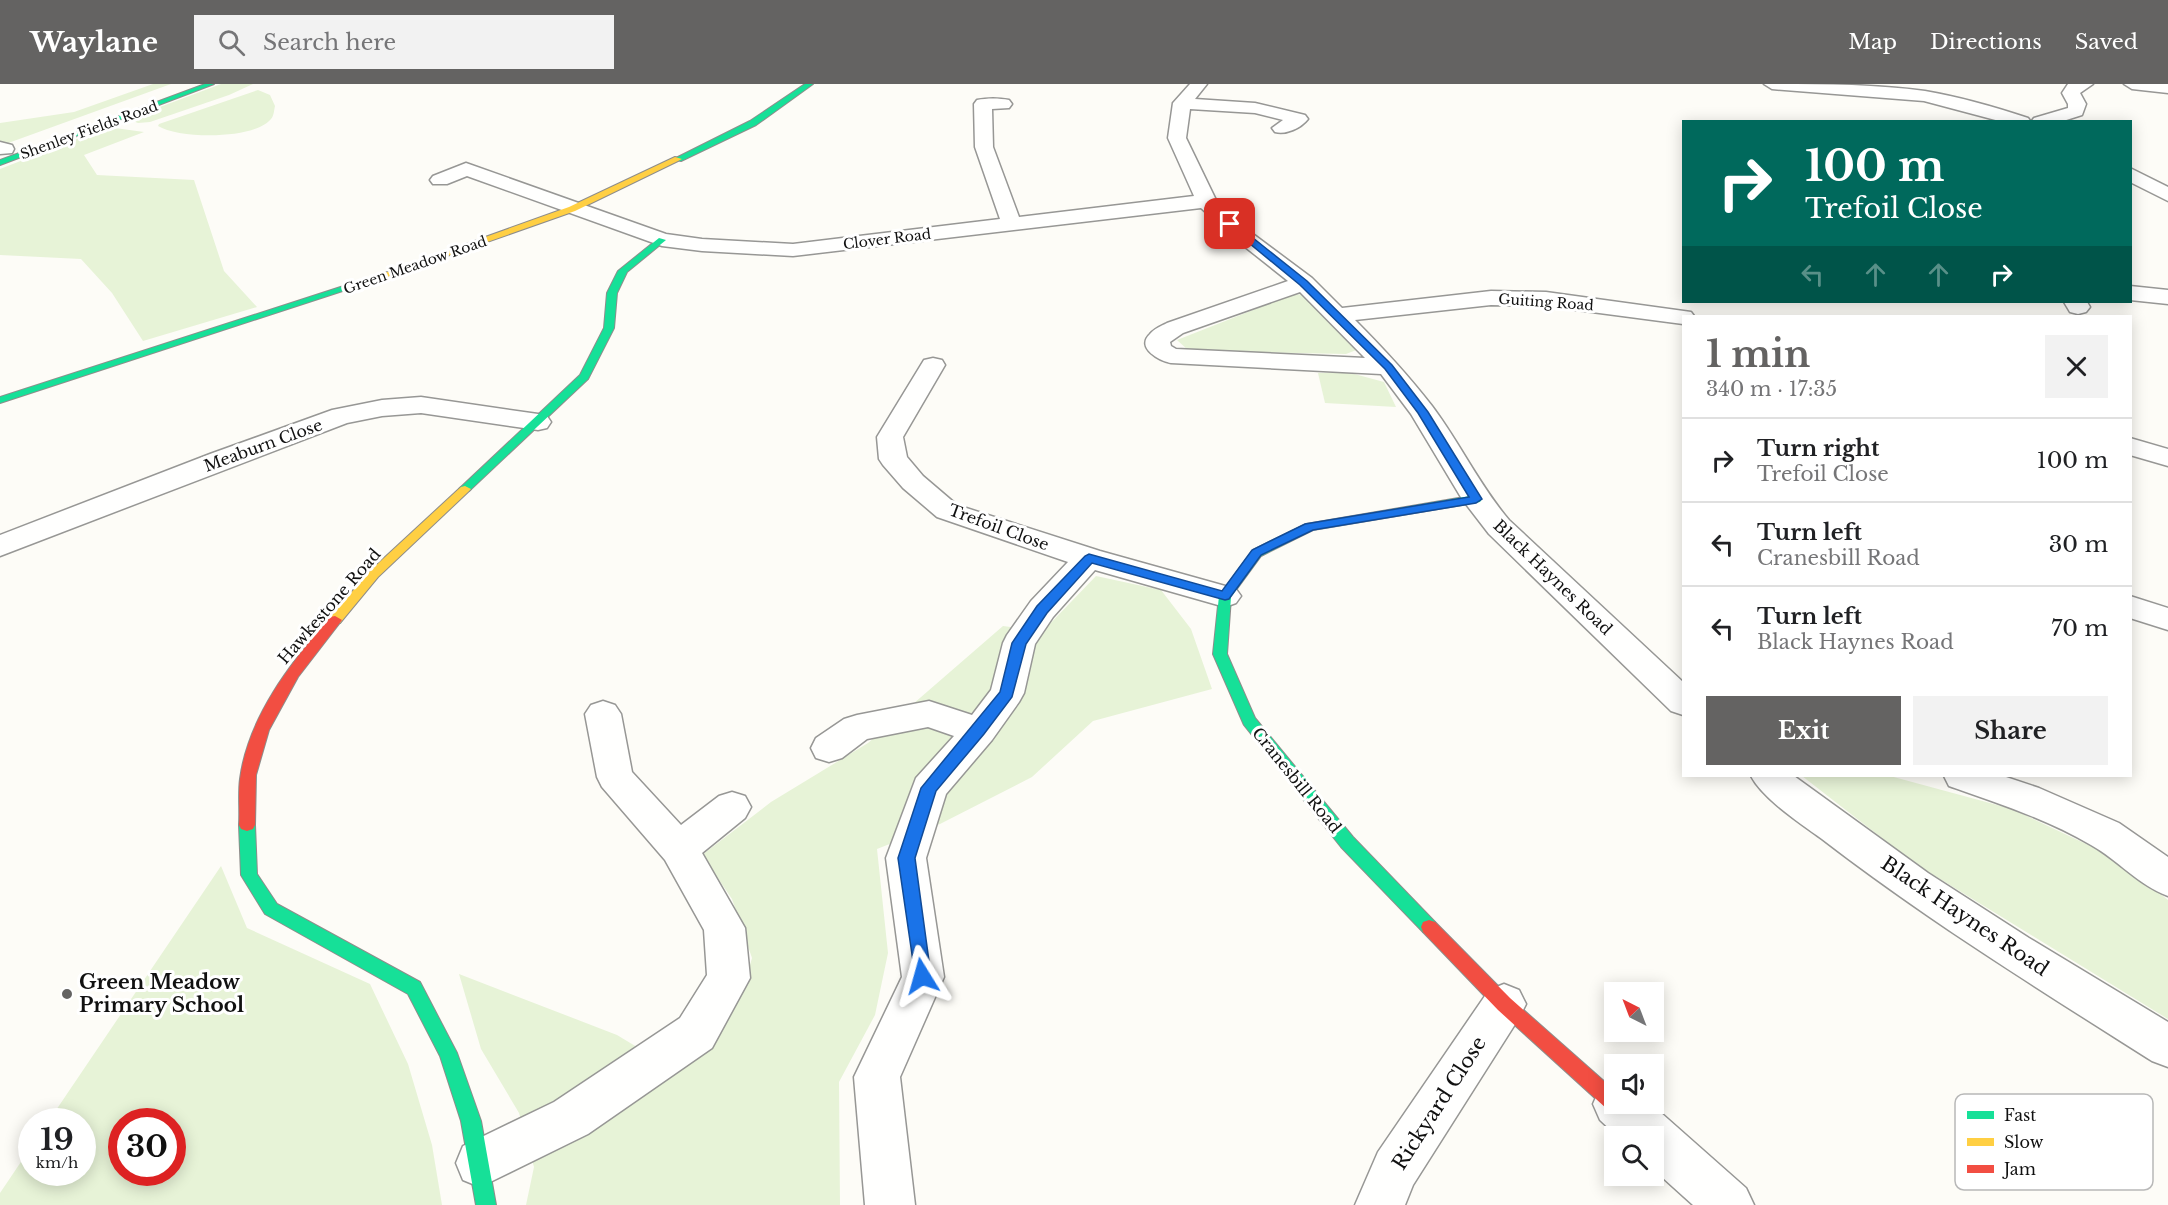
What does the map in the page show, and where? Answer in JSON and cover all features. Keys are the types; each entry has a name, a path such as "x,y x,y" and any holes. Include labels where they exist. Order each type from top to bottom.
{"street":[{"name":"Shenley Fields Road","path":"1,153 185,84"},
{"name":"Shenley Fields Road","path":"1,153 211,84"},
{"name":"Green Meadow Road","path":"0,400 314,300 572,209 753,123 810,84"},
{"path":"1199,84 1182,103 1177,138 1200,189"},
{"path":"1772,84 1924,96 1993,112 2016,120"},
{"path":"2047,120 2076,111 2077,104 2071,93 2074,88 2085,84"},
{"path":"2132,84 2166,86"},
{"path":"1182,103 1255,108 1299,119 1281,128"},
{"path":"1003,104 974,104 984,147 1012,225"},
{"path":"440,180 489,160"},
{"name":"Clover Road","path":"466,170 662,240 702,246 793,250 1012,225 1200,189"},
{"path":"2132,175 2168,195"},
{"name":"Black Haynes Road","path":"1200,189 1242,235 1304,283 1388,367 1423,412 1476,499 1499,527 1682,701"},
{"name":"Hawkestone Road","path":"486,1205 471,1121 448,1053 414,988 271,909 249,876 247,861 248,776 268,712 294,669 374,574 584,377 609,328 612,293 623,272 662,240"},
{"path":"1304,283 1175,328 1158,339 1159,349 1171,356 1388,367"},
{"path":"2132,293 2168,297"},
{"name":"Guiting Road","path":"1338,315 1491,298 1546,299 1682,317"},
{"name":"Trefoil Close","path":"933,364 890,437 893,459 913,482 947,511 1089,558 1225,596"},
{"name":"Meaburn Close","path":"0,546 340,416 382,408 421,405 538,422"},
{"path":"2132,447 2168,458"},
{"path":"1225,596 1257,553 1310,527 1476,499"},
{"path":"890,1205 877,1077 922,976 906,858 929,788 979,730 1007,693 1019,643 1042,609 1089,558"},
{"name":"Cranesbill Road","path":"1225,596 1220,654 1249,721 1347,842 1504,1004 1604,1093"},
{"path":"2132,608 2168,620"},
{"path":"480,1163 571,1118 696,1033 729,978 724,928 679,849 615,777 603,714"},
{"path":"829,748 857,728 929,714 979,730"},
{"name":"Black Haynes Road","path":"1770,777 1821,819 1979,930 2168,1046"},
{"path":"1965,777 2026,798 2105,834 2168,879"},
{"path":"679,849 732,807"},
{"name":"Rickyard Close","path":"1380,1205 1395,1169 1504,1004"},
{"name":"Cranesbill Road","path":"1627,1114 1641,1126"},
{"name":"Cranesbill Road","path":"1664,1147 1729,1205"}],"green space":[{"path":"153,84 171,84 0,146 0,123 74,112"},
{"path":"221,84 253,84 229,95 150,122 138,123 128,119"},
{"path":"258,90 270,95 275,106 274,113 271,119 262,126 249,131 198,135 158,126 159,124"},
{"path":"115,128 144,132 84,155 97,175 194,180 224,271 257,307 143,341 112,293 81,259 0,255 0,169 100,130"},
{"path":"1305,294 1359,349 1346,354 1189,351 1177,340 1291,295"},
{"path":"1347,372 1384,382 1396,407 1325,403 1318,373"},
{"path":"1096,576 1161,590 1191,629 1212,689 1093,721 1032,777 940,824 877,849 888,953 875,1015 839,1082 840,1205 526,1205 534,1167 519,1113 481,1049 459,974 617,1035 670,1067 709,1041 741,996 752,958 732,899 702,855 771,802 868,743 1003,626 1043,631"},
{"path":"1803,777 1894,777 2012,809 2116,858 2168,900 2168,1019 1914,863"},
{"path":"221,866 247,928 370,984 408,1064 432,1145 442,1205 0,1205 0,1193 18,1166 18,1186 96,1186 96,1108 57,1108"}],"traffic: fast":[{"path":"0,163 211,84"},
{"path":"678,159 753,123 810,84"},
{"path":"465,489 584,377 609,328 612,293 623,271 662,240"},
{"path":"0,400 359,284"},
{"path":"1429,927 1347,842 1249,721 1220,654 1225,596 1257,553 1310,527 1476,499"},
{"path":"247,825 249,875 271,909 414,988 448,1053 471,1121 486,1205"}],"traffic: slow":[{"path":"359,284 572,209 678,159"},
{"path":"335,620 374,574 465,489"}],"traffic: jam":[{"path":"247,825 248,775 262,730 281,692 335,620"},
{"path":"1429,927 1504,1004 1604,1093"}],"place":[{"name":"Green Meadow Primary School","path":"67,994"}],"route":[{"path":"922,976 906,858 929,788 979,730 1007,693 1019,643 1042,609 1089,558 1225,596 1257,553 1310,527 1476,499 1423,412 1388,367 1304,283 1230,224"}]}
